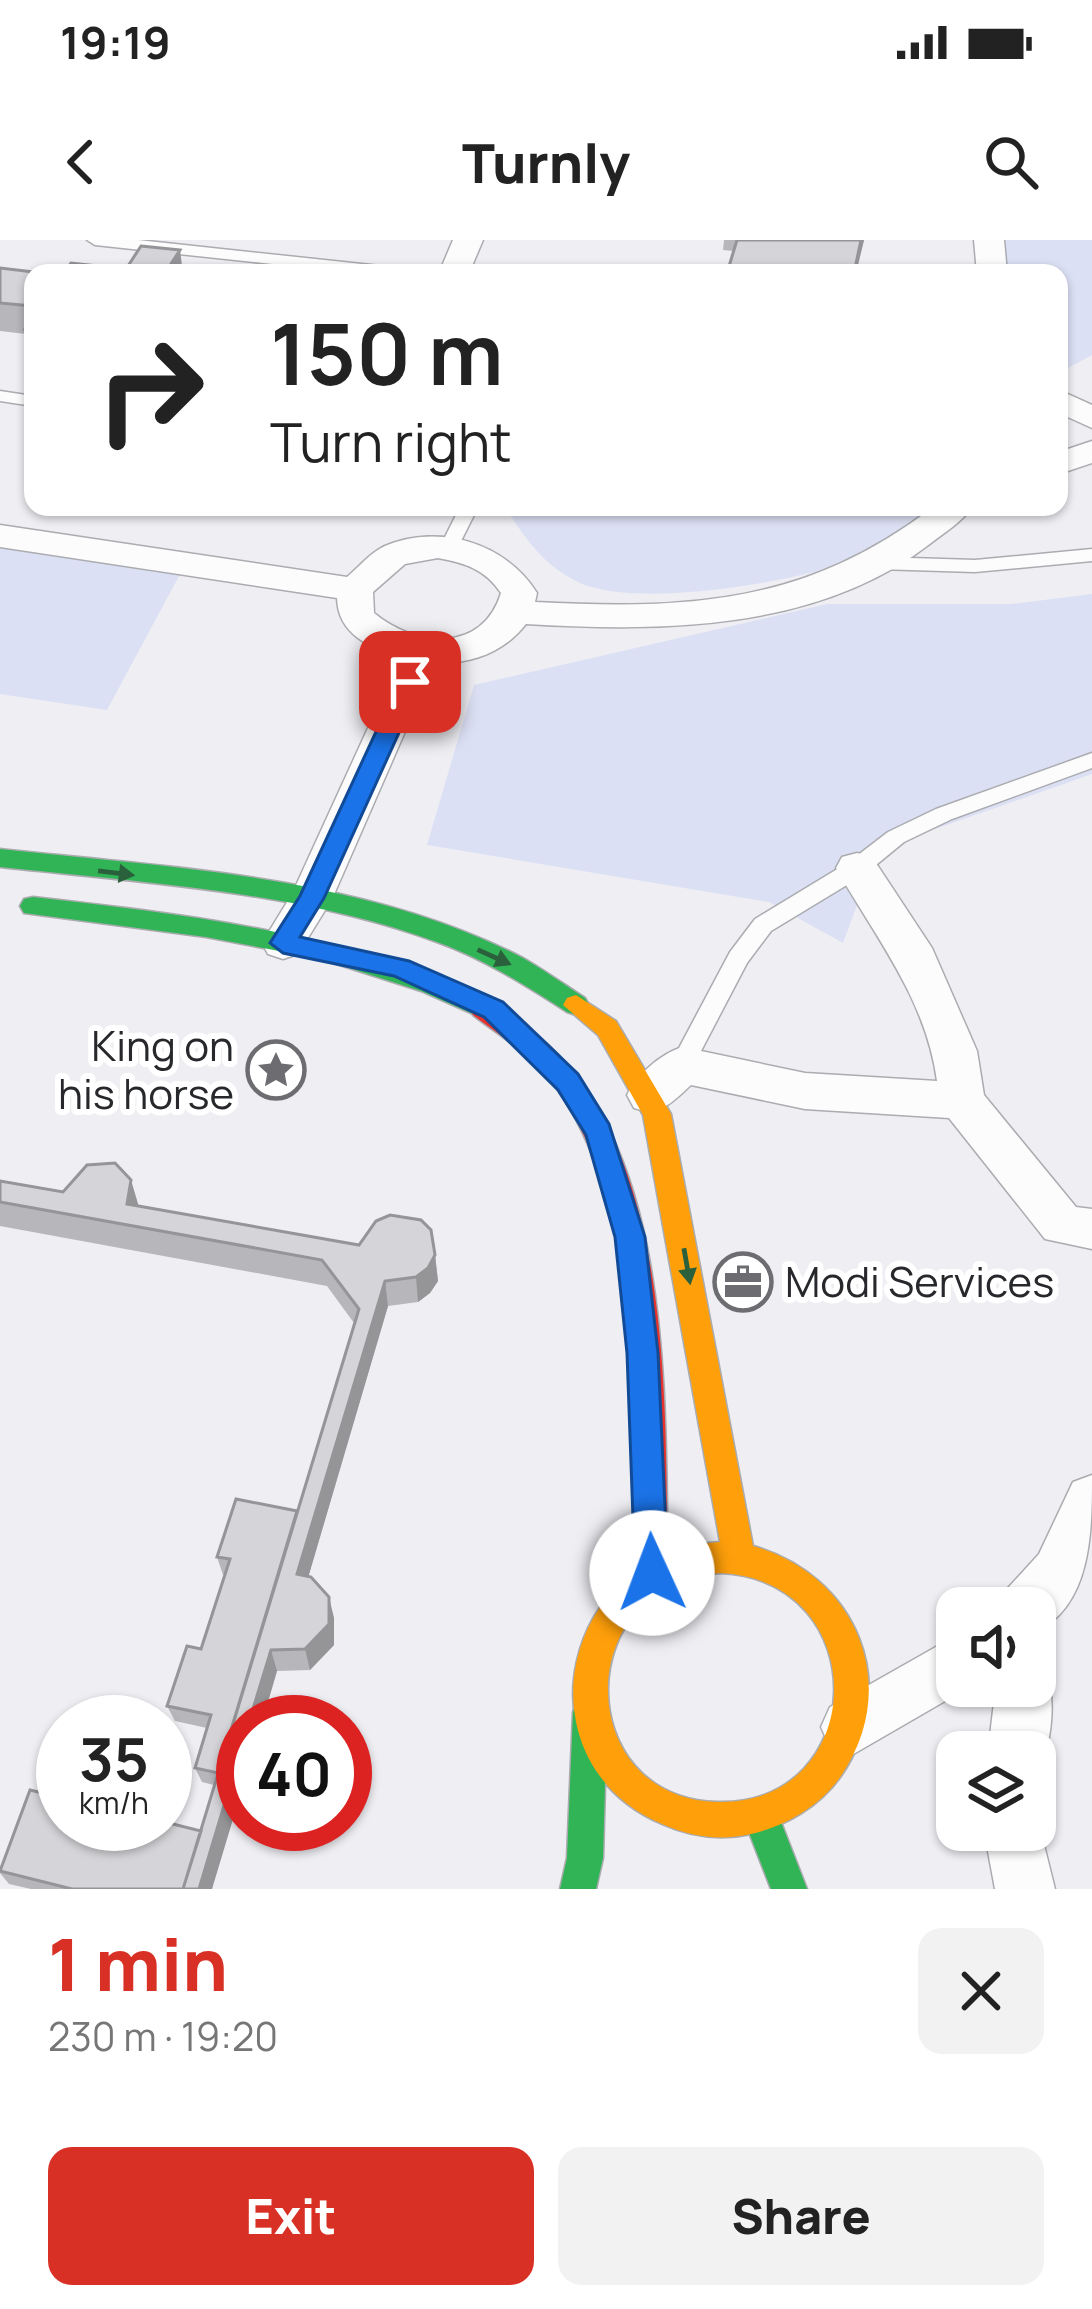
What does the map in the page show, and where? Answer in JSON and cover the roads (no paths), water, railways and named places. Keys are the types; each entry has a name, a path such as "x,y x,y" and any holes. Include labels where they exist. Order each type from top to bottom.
{"street":[{"path":"514,612 591,616 794,598 878,563 943,516"},
{"path":"0,536 355,589 394,555 448,549 487,557 510,574 519,593 514,612 495,637 450,652 422,653 371,635 356,617 355,589"},
{"path":"283,943 311,898 422,653"},
{"path":"0,858 311,898 408,921 502,959 580,1004 666,1080 962,1101"},
{"path":"857,868 911,948 936,1002 955,1051 962,1101 1062,1225 1092,1229"},
{"path":"0,902 283,943 399,968 493,1010 568,1082 599,1132 630,1237 643,1353 652,1573"},
{"path":"666,1080 676,1202 740,1560"},
{"path":"1047,1587 1058,1573 1092,1500"},
{"path":"578,1889 585,1858 590,1668 609,1612 652,1573 709,1557 740,1560 795,1584 837,1632 853,1694 850,1727 819,1784 792,1804 727,1821 693,1816 661,1803 612,1758 590,1699"},
{"path":"850,1727 936,1676"},
{"path":"760,1816 789,1889"},
{"path":"1018,1851 1025,1889"}],"lane":[{"path":"95,240 316,264"},
{"path":"448,549 464,516"},
{"path":"878,563 975,566 1092,555"},
{"path":"666,1080 738,958 763,925 857,868 896,837 944,814 1092,760"}],"place":[{"name":"King on his horse","path":"276,1070"},
{"name":"Modi Services","path":"743,1282"}]}
